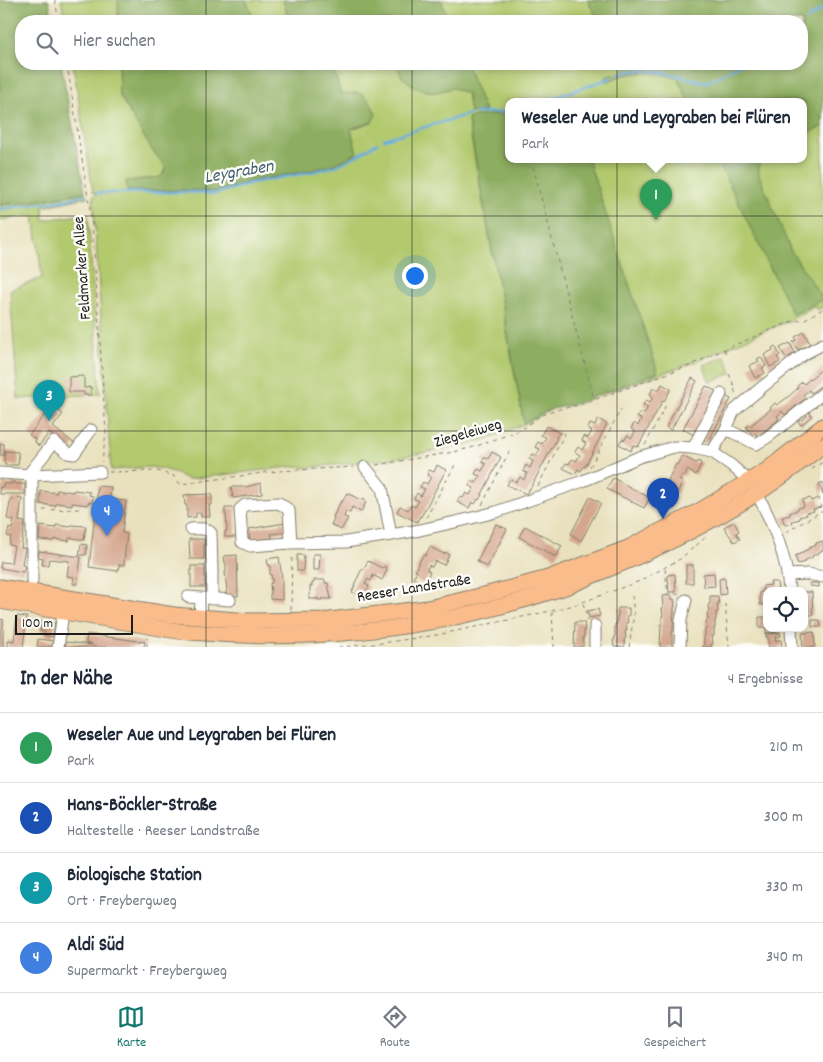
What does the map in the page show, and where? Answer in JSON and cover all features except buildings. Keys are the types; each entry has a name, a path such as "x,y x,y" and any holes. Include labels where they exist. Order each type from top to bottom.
{"main road":[{"name":"Reeser Landstraße","path":"0,601 112,621 188,632 244,635 300,636 374,631 433,622 494,608 557,590 654,550 711,521 753,487 767,470 823,426"},
{"name":"Reeser Landstraße","path":"0,588 127,609 200,618 249,621 330,620 428,608 548,578 628,548 701,510 753,487 823,445"}],"street":[{"path":"712,452 734,411 804,354 823,344"},
{"path":"726,429 756,444 768,437 823,393"},
{"path":"693,448 720,394"},
{"path":"32,581 30,475 54,442 68,453 74,454 91,430"},
{"path":"296,543 289,510 279,503 245,505 240,509 242,542 250,546 346,542 391,536 476,517 531,500 583,481 639,457 674,447 693,448 712,452 731,465 753,487 772,523 788,576 789,587"},
{"path":"366,466 382,488 391,536"},
{"path":"0,474 30,475 100,472"},
{"path":"191,529 205,529 211,532 212,572 200,618"},
{"path":"788,576 808,574 823,577"},
{"path":"188,597 230,600"},
{"path":"680,647 681,620 686,600"},
{"path":"58,647 62,620"},
{"path":"595,626 595,647"},
{"path":"791,632 792,647"}],"path":[{"path":"55,0 58,15"},
{"name":"Feldmarker Allee","path":"68,70 92,223 106,433 100,472"},
{"path":"532,163 595,400"},
{"name":"Ziegeleiweg","path":"100,472 158,471 174,476 180,484 295,469 308,470 366,466 454,452 521,430 538,417 550,412 595,400 672,372 790,322 805,319 823,309"},
{"path":"725,349 726,356"},
{"path":"729,374 734,386 736,401 734,411"},
{"path":"639,457 667,403"},
{"path":"583,481 621,409"},
{"path":"531,500 565,433"},
{"path":"476,517 510,450"},
{"path":"420,530 454,465"},
{"path":"32,511 79,508"},
{"path":"777,538 822,511"},
{"path":"291,610 292,552 296,543"},
{"path":"665,568 668,594 679,594 686,600"},
{"path":"629,647 634,614 632,596"},
{"path":"583,602 588,621 595,626"},
{"path":"725,604 729,647"},
{"path":"552,611 554,647"},
{"path":"147,647 148,633"}],"green space":[{"path":"0,0 49,0 52,15 15,15 15,70 62,70 85,192 31,202 0,205"},
{"path":"61,0 823,0 823,307 817,310 814,306 791,320 695,362 608,392 468,121 524,424 474,444 389,459 305,468 298,466 188,479 167,470 150,467 111,470 93,196 96,195 93,192 74,70 808,70 808,15 64,15"},
{"path":"118,0 246,0 252,15 118,15"},
{"path":"283,0 441,0 447,15 287,15"},
{"path":"587,0 823,0 823,126 807,134 807,98 688,98 677,77 638,73 621,76 607,82 606,77 626,70 808,70 808,15 596,15"},
{"path":"118,70 334,70 341,94 359,93 363,95 369,101 376,114 372,122 351,129 357,153 335,164 313,170 251,181 217,192 189,190 127,191 126,181 161,177 166,167 152,150 119,95"},
{"path":"399,70 468,70 485,111 470,113 467,94 453,88 433,93 415,87 402,77"},
{"path":"505,114 505,163 589,163 658,372 576,404 552,409 524,424 468,119 475,116"},
{"path":"719,163 759,163 759,175 791,251 823,299 793,315"},
{"path":"85,192 87,197 43,207 44,220 88,214 100,394 18,399 10,290 42,278 34,215 0,220 0,205 31,202"},
{"path":"725,356 732,373 710,382 703,365"}],"waterway":[{"name":"Leygraben","path":"808,19 823,8"},
{"name":"Leygraben","path":"619,74 652,71 706,82 730,70"},
{"name":"Leygraben","path":"553,98 611,78"},
{"name":"Leygraben","path":"475,113 505,112"},
{"name":"Leygraben","path":"384,139 470,114"},
{"name":"Leygraben","path":"97,193 189,192 215,194 251,183 336,166 377,143"},
{"name":"Leygraben","path":"0,209 60,201 84,195"}],"place":[{"name":"Weseler Aue und Leygraben bei Flüren","path":"656,220"},
{"name":"Biologische Station","path":"49,421"},
{"name":"Hans-Böckler-Straße","path":"663,519"},
{"name":"Aldi Süd","path":"107,536"}]}
